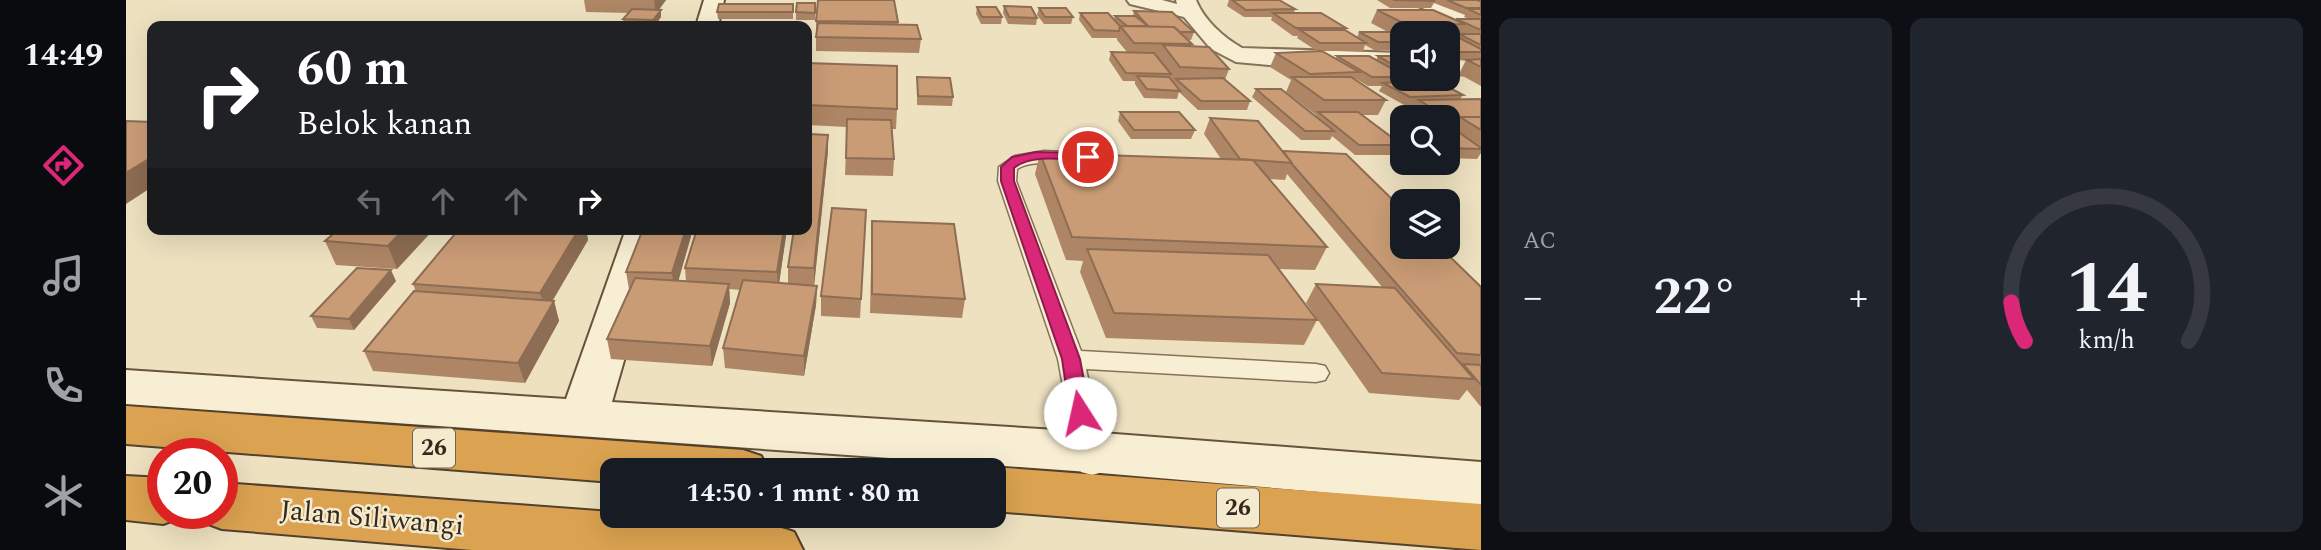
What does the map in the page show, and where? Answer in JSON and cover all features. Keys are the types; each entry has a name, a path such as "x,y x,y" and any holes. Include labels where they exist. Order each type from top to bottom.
{"highway":[{"name":"26","path":"126,425 600,460"},
{"name":"26","path":"1006,487 1095,475 1481,527"},
{"path":"126,498 147,500"},
{"name":"Jalan Siliwangi","path":"238,507 774,550"}],"street":[{"path":"1137,0 1189,6 1219,44 1236,55 1279,59 1390,60"},
{"path":"1420,0 1481,26"},
{"path":"1460,67 1481,69"},
{"path":"583,418 642,235"},
{"path":"126,387 583,418 1095,475 1481,484"}],"lane":[{"path":"1088,157 1036,156 1016,159 1008,167 1007,181 1071,359 1095,475"},
{"path":"1071,359 1316,373"}],"building":[{"path":"818,0 894,0 898,22 816,21"},
{"path":"1232,0 1279,0 1295,9 1246,10"},
{"path":"1447,0 1481,0 1478,1 1481,1 1481,8 1466,8"},
{"path":"797,3 815,3 815,13 796,12"},
{"path":"719,4 793,4 793,12 717,12"},
{"path":"1004,6 1031,7 1037,18 1009,17"},
{"path":"977,7 996,7 1002,17 982,17"},
{"path":"1039,8 1066,8 1073,17 1045,17"},
{"path":"632,9 661,10 653,20 623,19"},
{"path":"1468,9 1481,9 1481,15"},
{"path":"1377,10 1433,10 1458,21 1399,21"},
{"path":"1134,11 1172,12 1194,32 1180,32 1174,27 1149,27"},
{"path":"1080,13 1108,13 1120,26 1119,31 1094,30"},
{"path":"1273,13 1321,13 1346,28 1296,28"},
{"path":"1115,16 1135,16 1148,26 1127,26"},
{"path":"1456,19 1481,19 1481,30"},
{"path":"818,23 917,25 921,39 816,37"},
{"path":"1120,26 1174,27 1192,44 1134,43"},
{"path":"1300,30 1345,30 1366,43 1320,43"},
{"path":"1359,32 1390,32 1390,42 1378,42"},
{"path":"1460,34 1460,34 1481,34 1481,45"},
{"path":"1460,38 1481,49 1481,52 1460,52"},
{"path":"1163,45 1209,47 1229,69 1180,67"},
{"path":"1322,51 1359,72 1310,74 1276,53"},
{"path":"1111,52 1154,53 1171,74 1126,73"},
{"path":"1337,56 1369,56 1390,67 1390,77 1372,77"},
{"path":"1378,56 1390,56 1390,63"},
{"path":"1481,59 1481,67 1467,60"},
{"path":"812,63 897,66 897,109 812,105"},
{"path":"1137,76 1169,77 1180,91 1147,89"},
{"path":"917,77 950,78 953,97 918,96"},
{"path":"1292,77 1351,77 1386,100 1324,100"},
{"path":"1223,78 1250,101 1201,101 1176,79"},
{"path":"1256,89 1281,89 1334,131 1305,131"},
{"path":"1398,91 1456,91 1463,95 1410,97"},
{"path":"1481,99 1481,117 1460,117 1460,105 1427,105 1419,100"},
{"path":"1120,112 1179,112 1195,130 1134,130"},
{"path":"1318,112 1358,112 1390,136 1390,145 1359,145"},
{"path":"1460,117 1481,117 1481,130"},
{"path":"1210,118 1258,121 1292,163 1240,159"},
{"path":"847,119 891,120 894,159 846,158"},
{"path":"126,121 147,122 147,160 126,173"},
{"path":"1460,133 1481,148 1460,148"},
{"path":"812,134 828,135 814,268 788,267 793,235 812,235"},
{"path":"1283,151 1346,154 1390,197 1390,259 1452,259 1481,287 1481,355 1457,353"},
{"path":"1040,153 1253,160 1327,247 1072,237"},
{"path":"832,208 866,210 861,299 821,296"},
{"path":"872,221 954,224 965,299 872,294"},
{"path":"332,235 398,235 388,246 325,241"},
{"path":"454,235 575,235 540,293 413,284"},
{"path":"641,235 684,235 672,273 626,272"},
{"path":"695,235 783,235 777,272 685,268"},
{"path":"1087,249 1268,255 1317,320 1114,313"},
{"path":"357,268 391,270 349,319 311,316"},
{"path":"635,278 729,284 710,346 607,339"},
{"path":"743,280 817,286 804,356 723,348"},
{"path":"1316,284 1395,288 1474,379 1382,373"},
{"path":"414,291 554,301 518,363 364,351"},
{"path":"1463,364 1481,365 1481,385"}],"route":[{"path":"1080,413 1071,359 1007,181 1008,167 1016,159 1036,156 1088,157"}]}
